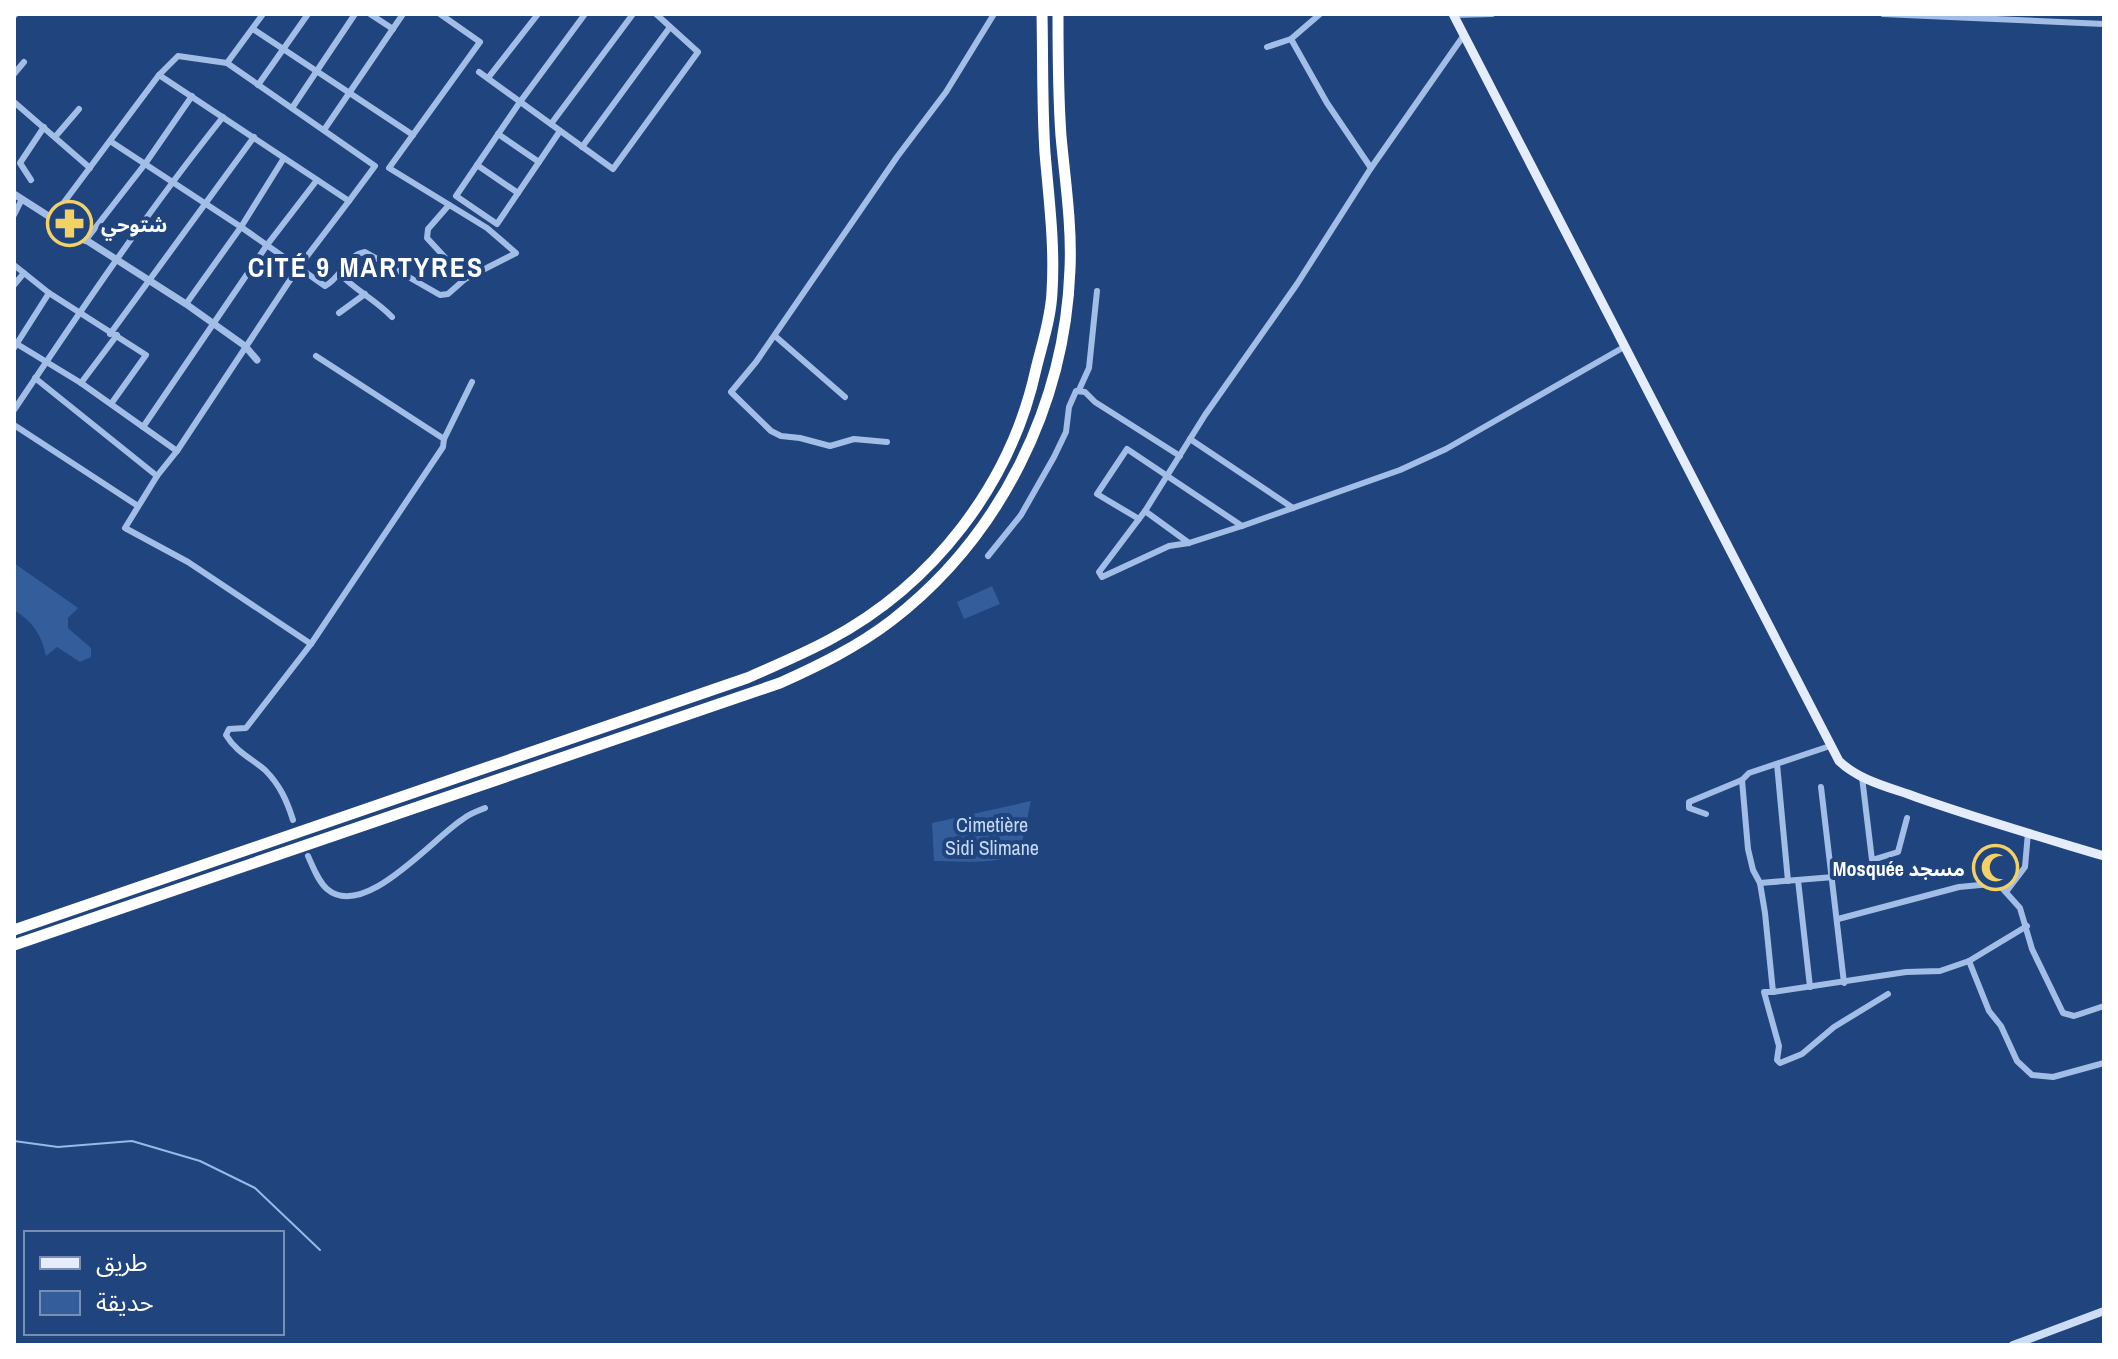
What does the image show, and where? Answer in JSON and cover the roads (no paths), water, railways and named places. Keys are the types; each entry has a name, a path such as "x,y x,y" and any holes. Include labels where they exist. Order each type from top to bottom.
{"highway":[{"path":"14,930 747,678 831,639 911,582 959,531 990,488 1013,444 1033,388 1052,295 1042,14"},
{"path":"14,945 780,683 860,642 922,595 965,550 1013,478 1040,421 1059,358 1067,312 1071,248 1060,115 1058,14"}],"main road":[{"path":"1453,14 1839,761 1850,772 1950,809 2104,856"},
{"path":"2013,1345 2104,1311"}],"street":[{"path":"227,63 263,14"},
{"path":"258,85 308,14"},
{"path":"292,108 355,14"},
{"path":"370,14 393,29"},
{"path":"324,130 403,14"},
{"path":"389,168 480,42 440,14"},
{"path":"488,78 538,14"},
{"path":"560,131 497,224 456,196 585,14"},
{"path":"551,124 633,14"},
{"path":"479,72 613,169 698,52 656,14"},
{"path":"887,442 854,439 824,445 781,436 771,431 731,392 775,336 897,157 946,92 994,14"},
{"path":"1267,47 1291,39 1320,14"},
{"path":"1453,14 1492,14"},
{"path":"1883,14 2104,24"},
{"path":"582,147 670,27"},
{"path":"253,29 413,135"},
{"path":"1465,35 1371,168 1145,511 1099,572 1102,577 1169,546 1242,526 1400,470 1446,449 1624,347"},
{"path":"1291,39 1327,103 1371,168"},
{"path":"53,217 159,75 178,56 227,63 375,166 389,168 487,228 516,253 465,279 448,294 440,295 365,252 354,256 340,274 325,286 110,141"},
{"path":"14,74 24,62"},
{"path":"159,75 349,201"},
{"path":"85,241 145,164 192,96"},
{"path":"14,102 90,168"},
{"path":"55,137 79,109"},
{"path":"14,410 115,260 223,117"},
{"path":"31,180 20,163 44,127"},
{"path":"498,134 539,162"},
{"path":"81,383 149,281 254,137"},
{"path":"186,304 241,227 284,158"},
{"path":"477,165 518,193"},
{"path":"311,644 188,562 125,528 298,268 375,166"},
{"path":"143,427 267,245 317,180"},
{"path":"14,194 186,304 245,346 257,360"},
{"path":"14,215 22,199"},
{"path":"449,205 428,229 427,238 465,279"},
{"path":"14,265 49,293 146,355 111,404"},
{"path":"14,285 24,273"},
{"path":"340,274 392,317"},
{"path":"988,556 1021,515 1066,432 1073,395 1079,390 1089,368 1097,291"},
{"path":"49,293 16,346 81,383 177,451"},
{"path":"339,313 365,294"},
{"path":"775,336 845,397"},
{"path":"316,356 444,439"},
{"path":"35,378 157,476"},
{"path":"293,820 278,785 263,768 240,753 226,735 229,729 246,728 311,644 443,447 472,382"},
{"path":"1079,390 1180,456"},
{"path":"14,425 138,506"},
{"path":"1190,439 1293,508"},
{"path":"1139,519 1097,494 1127,449 1242,526"},
{"path":"1145,511 1189,543"},
{"path":"1706,814 1689,808 1689,802 1742,780 1749,773 1830,746"},
{"path":"1777,764 1788,881"},
{"path":"1862,777 1872,860 1898,852 1907,818"},
{"path":"1742,780 1748,849 1760,883 1773,992"},
{"path":"1821,787 1844,983"},
{"path":"308,856 325,887 336,895 353,896 370,892 464,818 485,808"},
{"path":"2006,892 2025,867 2028,833"},
{"path":"1760,883 1847,873"},
{"path":"1798,880 1810,987"},
{"path":"1838,919 1959,887 1991,884 2006,892 2020,908 2032,949 2063,1013 2074,1016 2104,1006"},
{"path":"1888,994 1834,1027 1802,1054 1780,1063 1777,1060 1779,1046 1764,992 1906,972 1940,971 1969,961 2027,926"},
{"path":"1969,961 1989,1011 2001,1026 2017,1061 2032,1075 2053,1077 2104,1063"}],"waterway":[{"path":"14,1141 58,1147 132,1141 200,1161 255,1188 320,1250"}],"place":[{"name":"شتوحي","path":"70,224"},
{"name":"Mosquée مسجد","path":"1996,868"}],"district":[{"name":"CITÉ 9 MARTYRES","path":"366,267"}],"park label":[{"name":"Cimetière Sidi Slimane","path":"992,836"}]}
